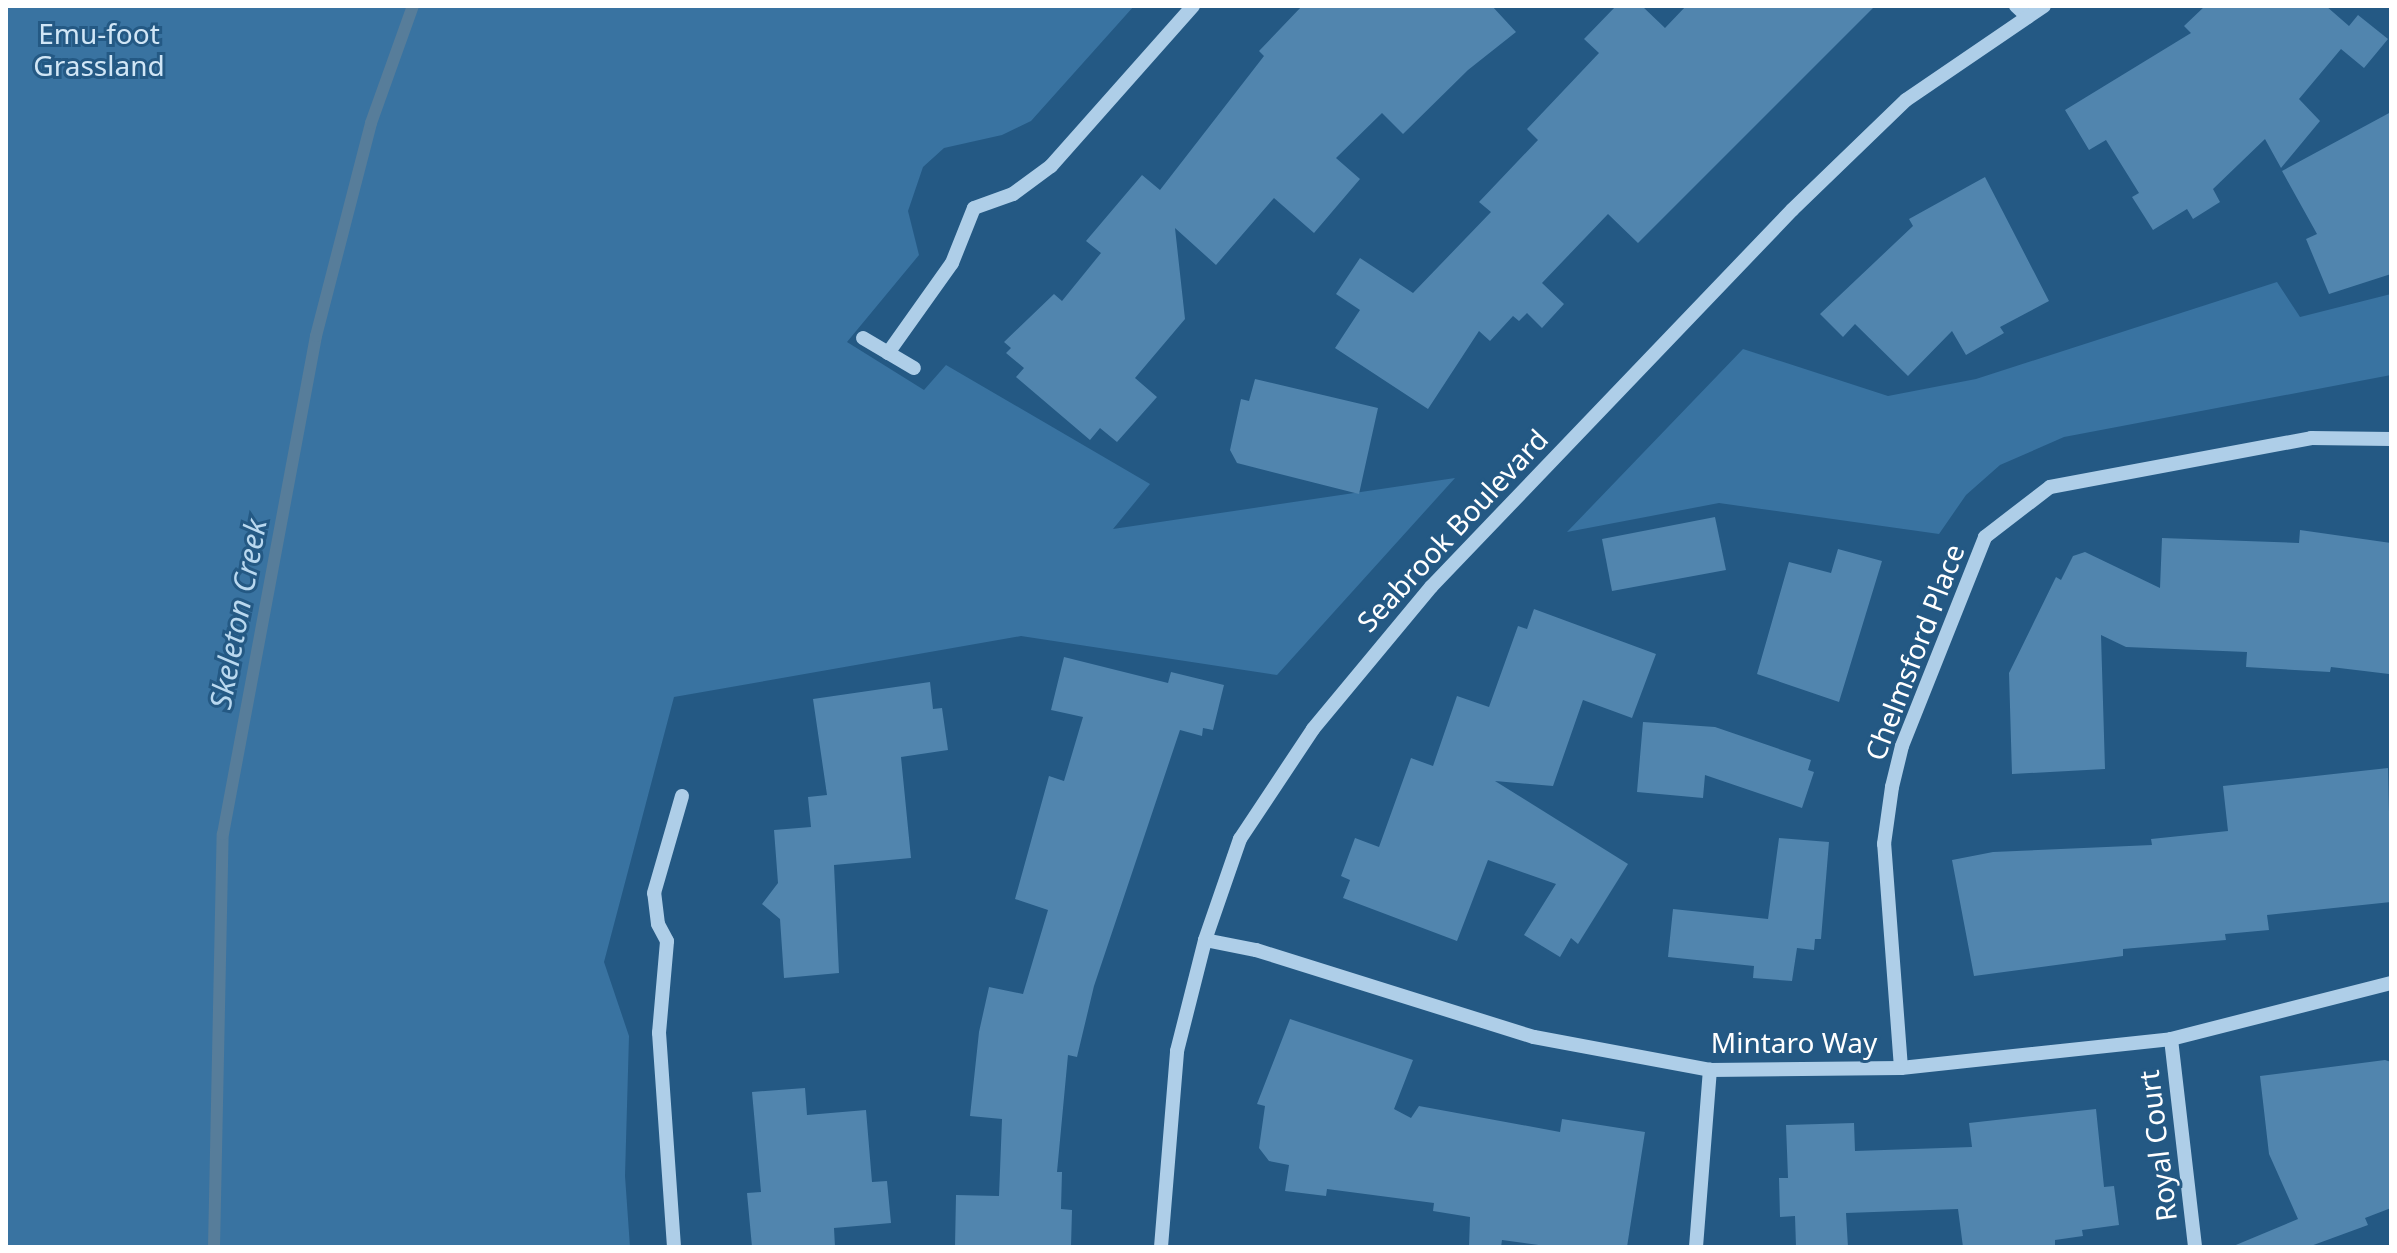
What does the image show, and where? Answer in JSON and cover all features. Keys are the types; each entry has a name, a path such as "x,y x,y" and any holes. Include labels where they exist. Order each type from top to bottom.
{"street":[{"path":"888,353 952,263 974,208 1013,194 1051,166 1193,6"},
{"path":"2016,6 2028,17"},
{"name":"Seabrook Boulevard","path":"1161,1247 1177,1051 1205,940 1240,839 1313,729 1380,643 1781,221 1906,100 2044,6"},
{"path":"863,338 914,368"},
{"name":"Chelmsford Place","path":"1901,1068 1884,844 1892,787 1902,746 1985,537 2050,487 2311,438 2391,439"},
{"path":"674,1247 659,1033 667,941 658,924 654,893 682,796"},
{"name":"Mintaro Way","path":"1205,940 1256,950 1534,1037 1710,1070 1901,1068 2171,1039 2391,983"},
{"name":"Royal Court","path":"2171,1039 2195,1247"},
{"path":"1696,1247 1710,1070"}],"green space":[{"name":"Emu-foot Grassland","path":"6,6 1134,6 1031,121 1002,135 944,148 923,167 908,211 919,255 847,342 924,390 946,365 1150,484 1113,529 1455,478 1277,675 1021,636 674,697 604,962 629,1036 625,1176 630,1247 6,1247"},
{"path":"2277,282 2300,317 2391,294 2391,375 2064,437 2000,465 1966,495 1939,534 1719,503 1567,532 1743,349 1888,396 1976,379"}],"building":[{"path":"1302,6 1492,6 1516,32 1468,70 1403,134 1382,113 1336,158 1360,179 1314,233 1274,198 1216,265 1175,228 1185,319 1135,378 1157,397 1117,442 1100,428 1090,440 1016,377 1024,368 1006,353 1011,348 1004,342 1054,294 1062,301 1101,253 1086,241 1142,175 1160,190 1264,56 1259,51"},
{"path":"1616,6 1642,6 1665,28 1686,6 1875,6 1638,243 1608,214 1542,283 1564,304 1542,328 1527,313 1519,321 1513,316 1490,341 1479,331 1428,409 1335,348 1360,310 1336,294 1360,258 1413,293 1491,212 1479,202 1538,140 1527,129 1599,53 1584,39"},
{"path":"2205,6 2326,6 2349,26 2358,15 2388,39 2364,68 2341,49 2299,99 2320,121 2281,168 2265,139 2213,189 2220,202 2193,219 2187,209 2153,230 2132,197 2139,193 2106,140 2089,150 2065,110 2191,33 2184,26"},
{"path":"2391,112 2391,274 2329,294 2306,239 2317,234 2282,171"},
{"path":"1985,177 2049,301 2000,327 2004,333 1966,355 1952,331 1908,376 1855,324 1843,337 1820,314 1913,226 1909,219"},
{"path":"1255,379 1378,408 1359,494 1237,463 1230,450 1241,399 1249,401"},
{"path":"1715,517 1726,570 1612,591 1602,539"},
{"path":"2300,530 2391,543 2389,674 2331,667 2330,672 2246,667 2247,652 2126,647 2101,635 2105,769 2012,774 2009,673 2056,577 2061,580 2073,556 2085,552 2160,588 2162,538 2299,543"},
{"path":"1838,549 1882,561 1839,702 1757,674 1789,562 1831,573"},
{"path":"1534,609 1656,654 1632,718 1583,700 1553,786 1495,781 1628,864 1578,944 1571,938 1560,957 1524,935 1556,884 1488,860 1457,941 1343,898 1350,880 1341,876 1355,838 1379,847 1411,758 1433,766 1457,696 1489,707 1518,626 1527,629"},
{"path":"1064,657 1168,683 1171,672 1224,685 1213,730 1203,728 1202,736 1180,730 1094,986 1077,1057 1068,1055 1057,1172 1062,1172 1061,1209 1072,1210 1071,1247 955,1246 956,1195 999,1196 1002,1119 970,1116 979,1032 989,987 1023,994 1048,910 1015,899 1049,776 1064,781 1083,717 1051,710"},
{"path":"930,682 933,709 942,708 948,750 901,757 911,858 834,865 839,973 784,978 780,919 762,904 778,883 774,830 811,827 808,797 827,795 813,699"},
{"path":"1643,722 1715,727 1811,760 1808,770 1814,772 1802,808 1705,775 1703,798 1637,792"},
{"path":"2388,768 2391,902 2267,915 2269,930 2225,934 2226,940 2123,949 2123,956 1974,976 1952,860 1993,852 2152,845 2151,839 2228,831 2223,786"},
{"path":"1779,838 1829,842 1821,939 1815,939 1814,950 1797,948 1792,981 1753,978 1754,966 1668,957 1673,909 1768,919"},
{"path":"1290,1019 1413,1060 1394,1109 1411,1118 1419,1106 1560,1132 1562,1119 1645,1132 1627,1247 1553,1247 1502,1240 1501,1247 1469,1247 1470,1217 1433,1211 1434,1203 1327,1189 1326,1196 1285,1191 1289,1165 1269,1161 1259,1148 1265,1106 1257,1104"},
{"path":"2385,1060 2391,1062 2391,1208 2365,1218 2368,1225 2308,1247 2231,1247 2298,1219 2269,1154 2260,1076"},
{"path":"805,1088 807,1115 866,1110 872,1182 887,1181 891,1223 834,1228 835,1247 752,1247 747,1193 761,1192 752,1092"},
{"path":"2096,1109 2104,1187 2114,1186 2119,1225 2082,1230 2083,1236 2055,1240 2055,1245 1963,1247 1958,1209 1846,1213 1848,1247 1796,1247 1795,1216 1780,1217 1779,1178 1788,1178 1786,1125 1854,1123 1855,1151 1972,1147 1969,1123"}],"waterway":[{"name":"Skeleton Creek","path":"214,1247 223,834 316,336 371,123 413,6"}]}
